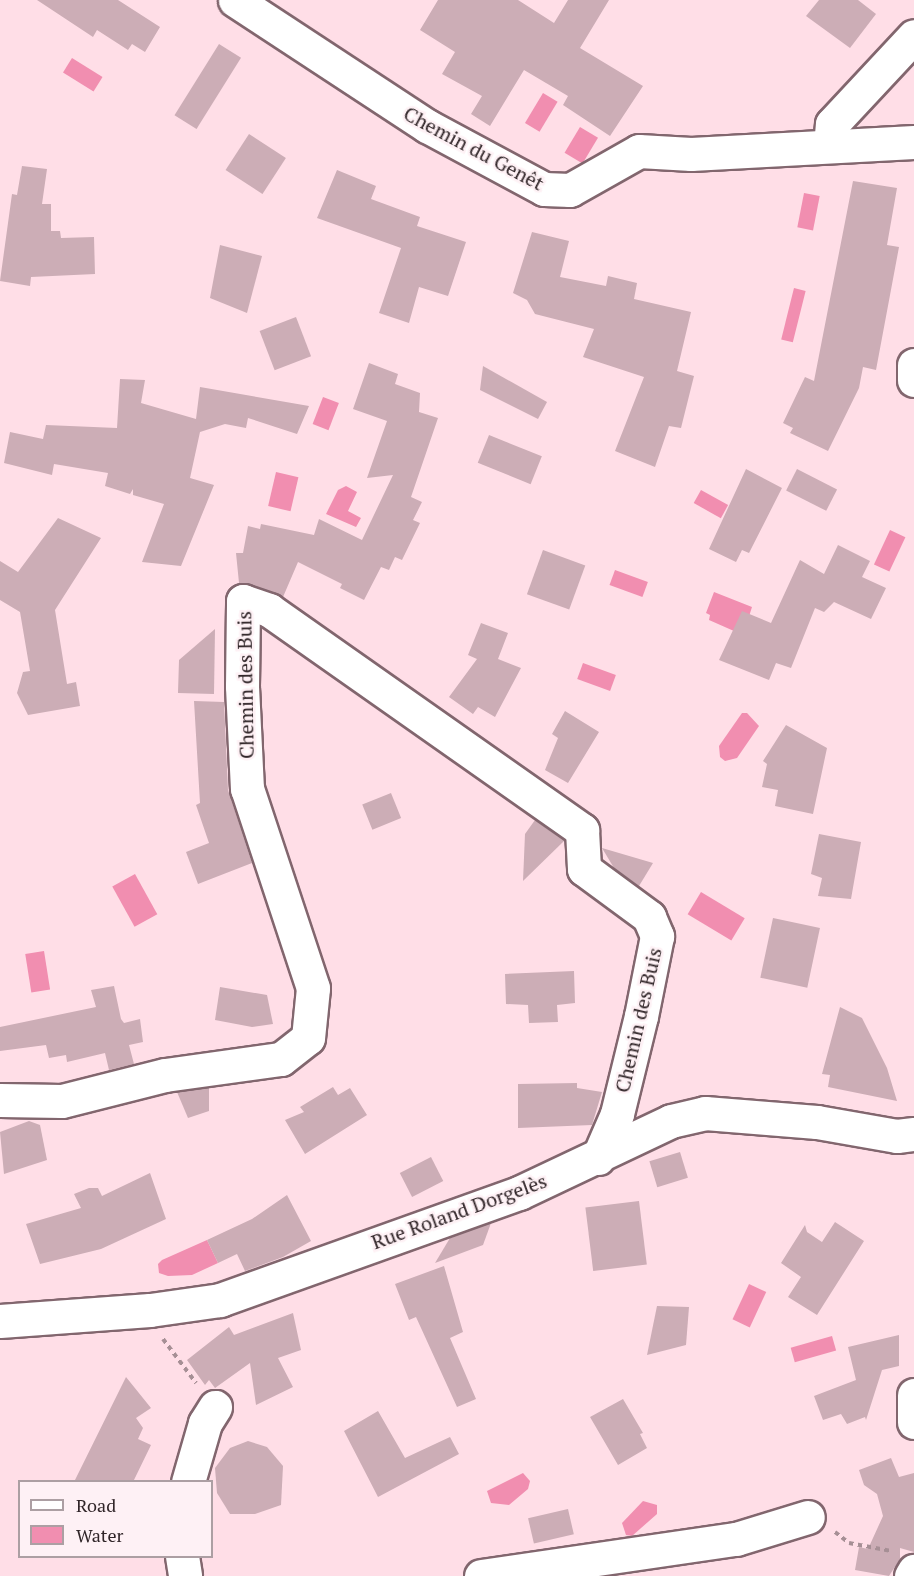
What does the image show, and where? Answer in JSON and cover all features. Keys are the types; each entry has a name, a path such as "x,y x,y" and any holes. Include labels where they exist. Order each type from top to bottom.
{"street":[{"name":"Chemin du Genêt","path":"235,0 427,126 544,189 570,190 639,151 691,154 914,142"},
{"path":"830,146 832,124 914,36"},
{"path":"914,365 914,380"},
{"name":"Chemin des Buis","path":"0,1100 62,1101 165,1075 281,1059 308,1038 313,988 247,789 242,686 243,601 269,610 582,830 584,869 649,917 657,936 616,1114 598,1158"},
{"name":"Rue Roland Dorgelès","path":"0,1321 150,1310 220,1300 519,1193 598,1158 671,1121 705,1113 817,1122 897,1136 914,1134"},
{"path":"914,1395 914,1422"},
{"path":"189,1480 205,1423 215,1407"},
{"path":"481,1576 736,1539 808,1517"},
{"path":"182,1558 185,1576"},
{"path":"911,1576 914,1571"}],"path":[{"path":"150,1310 164,1342 215,1407"},
{"path":"808,1517 820,1518 849,1543 878,1545"}],"water":[{"path":"72,58 103,77 94,91 63,72"},
{"path":"543,93 558,102 540,132 525,123"},
{"path":"580,127 598,138 583,164 565,153"},
{"path":"804,193 820,196 813,230 797,227"},
{"path":"794,288 806,291 793,342 781,339"},
{"path":"323,397 339,403 328,430 313,424"},
{"path":"276,472 298,477 291,511 268,506"},
{"path":"346,486 357,492 348,511 361,518 356,527 326,514 338,490"},
{"path":"701,490 728,505 721,518 694,503"},
{"path":"890,530 905,537 889,572 874,564"},
{"path":"615,570 648,582 642,597 610,585"},
{"path":"714,592 752,607 743,635 709,620 710,615 706,613"},
{"path":"583,663 616,675 610,691 577,679"},
{"path":"742,713 747,713 759,726 737,758 725,761 720,757 719,746"},
{"path":"135,874 157,914 135,927 112,887"},
{"path":"701,892 745,918 731,941 688,914"},
{"path":"44,951 50,990 31,992 25,954"},
{"path":"207,1240 218,1263 192,1275 168,1276 159,1273 158,1264 162,1260"},
{"path":"749,1284 766,1292 750,1327 733,1319"},
{"path":"832,1336 836,1350 795,1362 791,1348"},
{"path":"523,1473 530,1481 528,1489 509,1505 491,1503 487,1491"},
{"path":"643,1501 657,1505 657,1514 632,1536 626,1535 622,1523"}],"building":[{"path":"37,0 118,0 160,27 145,52 132,44 128,50 97,30 93,37"},
{"path":"438,0 518,0 554,23 568,0 609,0 580,48 643,86 610,136 563,105 568,96 524,70 490,126 471,114 482,96 442,74 455,52 420,30"},
{"path":"819,0 858,0 876,14 850,48 806,16"},
{"path":"219,44 241,58 197,129 174,115"},
{"path":"249,134 286,158 262,194 226,170"},
{"path":"22,166 47,169 42,204 51,204 51,231 60,231 61,238 94,237 95,274 31,277 30,286 0,281 12,194 17,195"},
{"path":"337,170 376,186 371,199 420,217 417,226 466,242 448,296 419,287 409,323 379,313 401,248 317,218"},
{"path":"853,181 897,188 887,245 899,247 876,370 863,367 859,388 828,451 790,433 793,428 783,423 805,377 814,381"},
{"path":"532,232 569,241 560,277 606,286 608,276 637,283 634,299 691,312 677,371 694,376 681,428 669,426 655,467 615,451 644,377 583,357 594,329 535,314 527,300 513,293"},
{"path":"220,245 262,256 247,313 210,298"},
{"path":"296,317 311,356 275,370 260,331"},
{"path":"369,363 398,374 395,384 420,393 419,412 438,418 411,497 422,502 413,520 420,523 402,560 395,557 389,570 381,567 364,600 340,588 342,584 298,562 283,597 239,583 236,553 243,553 248,526 260,529 261,524 314,535 319,519 362,540 393,475 367,478 387,421 353,409"},
{"path":"483,366 547,402 538,419 480,390"},
{"path":"120,379 145,380 141,403 196,419 200,387 309,406 297,434 248,418 246,428 225,424 200,432 190,478 214,485 181,566 142,562 164,504 133,495 133,489 130,494 105,486 108,473 54,464 52,475 4,463 10,432 43,439 46,425 117,428"},
{"path":"489,435 542,456 531,484 478,463"},
{"path":"746,469 782,488 749,553 742,550 736,562 709,549"},
{"path":"797,469 837,489 826,511 786,490"},
{"path":"58,518 101,538 55,610 67,684 76,682 80,706 28,715 17,693 23,672 30,671 20,612 0,600 0,561 18,572"},
{"path":"838,545 870,561 862,577 886,588 871,619 834,602 824,612 815,608 791,668 776,663 769,680 719,660 742,611 771,623 800,560 824,574"},
{"path":"543,550 585,565 569,610 527,594"},
{"path":"481,623 508,633 498,659 521,668 495,717 478,707 473,714 449,697 477,659 468,655"},
{"path":"215,629 214,694 178,693 179,660"},
{"path":"194,701 224,702 228,790 252,863 198,884 186,852 209,843 196,805 200,803"},
{"path":"565,711 599,732 568,783 545,770 558,738 552,734"},
{"path":"786,725 827,748 813,814 775,806 778,790 762,787 767,764 763,761"},
{"path":"391,793 401,818 372,830 362,805"},
{"path":"535,820 564,841 523,881 525,834"},
{"path":"819,834 861,842 851,899 818,896 822,878 811,874"},
{"path":"602,848 653,863 639,886 614,868"},
{"path":"773,918 820,928 807,988 760,978"},
{"path":"574,971 575,1003 557,1005 558,1022 529,1023 528,1005 506,1004 505,974"},
{"path":"114,986 121,1019 124,1023 140,1019 143,1042 129,1045 134,1064 109,1070 105,1053 67,1062 66,1055 49,1058 46,1045 0,1051 0,1027 96,1007 91,990"},
{"path":"220,987 267,995 273,1024 252,1027 215,1020"},
{"path":"840,1007 862,1018 887,1068 897,1101 828,1087 830,1075 822,1074"},
{"path":"577,1083 577,1088 602,1092 592,1125 518,1128 518,1084"},
{"path":"333,1087 338,1095 350,1088 367,1115 305,1154 285,1120 304,1112 300,1107"},
{"path":"209,1088 209,1111 188,1118 177,1092"},
{"path":"29,1121 40,1125 47,1160 4,1174 0,1132"},
{"path":"680,1152 688,1178 657,1187 649,1161"},
{"path":"431,1157 443,1181 412,1197 400,1173"},
{"path":"150,1173 166,1219 101,1249 40,1264 26,1224 81,1208 74,1194 89,1188 98,1188 102,1196"},
{"path":"287,1195 311,1241 283,1257 245,1271 237,1254 218,1263 207,1240 252,1219"},
{"path":"639,1201 647,1265 593,1271 585,1208"},
{"path":"835,1222 864,1241 817,1315 788,1297 801,1277 781,1263 805,1225 807,1232 822,1242"},
{"path":"491,1223 483,1245 435,1263 450,1238"},
{"path":"444,1266 463,1332 450,1338 476,1399 457,1407 416,1317 409,1320 395,1284"},
{"path":"657,1306 689,1307 686,1345 647,1355"},
{"path":"293,1313 301,1350 278,1358 293,1387 256,1405 250,1363 215,1388 209,1380 205,1385 187,1360 229,1327 234,1335"},
{"path":"899,1335 899,1366 882,1370 866,1420 865,1417 847,1424 841,1414 823,1420 814,1396 856,1380 848,1347"},
{"path":"126,1377 151,1408 136,1418 143,1428 138,1439 151,1445 134,1480 75,1480"},
{"path":"623,1399 643,1433 640,1434 647,1448 618,1465 590,1417"},
{"path":"378,1411 405,1458 450,1437 459,1454 378,1497 344,1431"},
{"path":"248,1441 267,1447 283,1466 281,1505 255,1514 230,1514 217,1493 215,1468 230,1448"},
{"path":"891,1458 899,1477 914,1473 914,1552 900,1548 900,1559 889,1576 855,1570 859,1547 868,1549 883,1516 877,1494 864,1485 859,1470"},
{"path":"568,1509 574,1534 534,1544 528,1518"}]}
